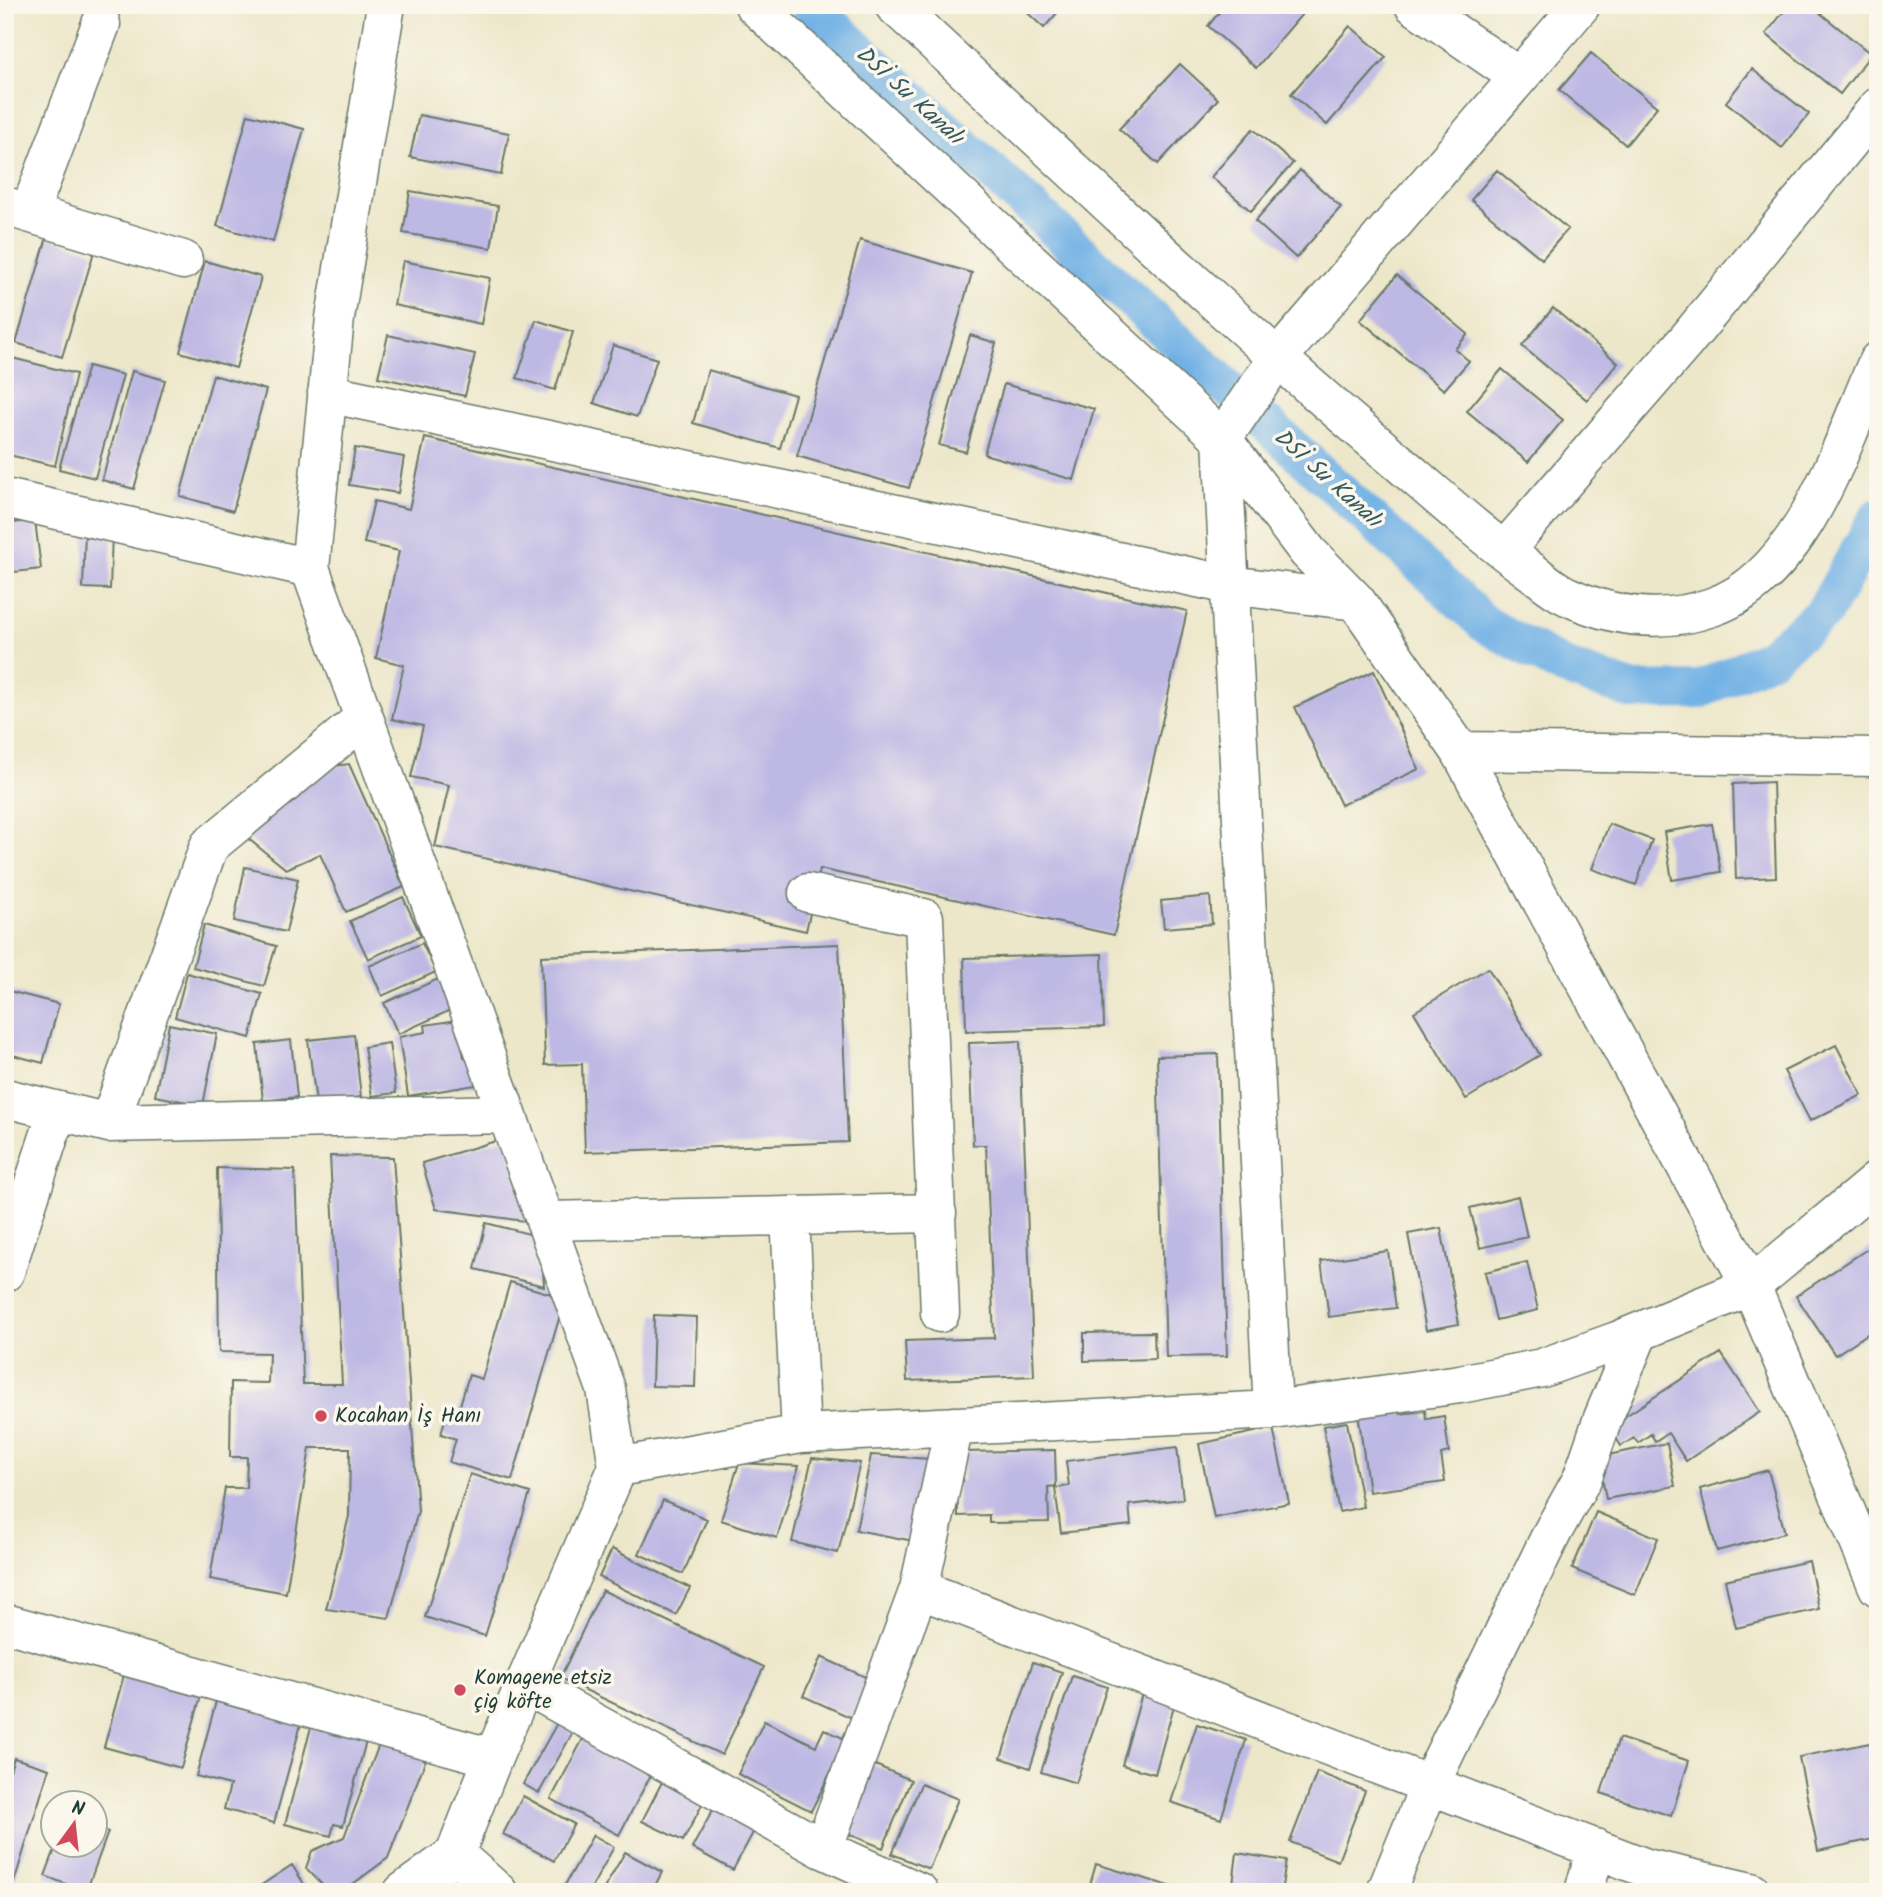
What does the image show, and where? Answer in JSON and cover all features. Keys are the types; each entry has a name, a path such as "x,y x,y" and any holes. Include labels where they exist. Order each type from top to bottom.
{"street":[{"path":"386,5 335,318 310,568 606,1389 618,1467 524,1684 455,1854 403,1892"},
{"path":"754,5 1222,439 1308,552 1356,601 1460,751 1751,1286 1878,1587"},
{"path":"894,5 1276,360 1504,551 1563,594 1610,613 1662,618 1713,607 1746,590 1782,558 1808,519 1878,361"},
{"path":"1414,5 1519,77"},
{"path":"1273,1410 1222,439 1276,360 1581,5"},
{"path":"101,23 17,209 183,260"},
{"path":"1504,551 1686,341 1878,107"},
{"path":"327,393 1230,585 1356,601"},
{"path":"5,498 310,568"},
{"path":"109,1123 209,846 364,718"},
{"path":"1460,751 1878,757"},
{"path":"808,893 924,918 940,1313"},
{"path":"5,1098 109,1123 507,1114"},
{"path":"5,1272 57,1112"},
{"path":"618,1467 802,1433 1273,1410 1460,1384 1542,1368 1640,1332 1751,1286 1878,1180"},
{"path":"545,1221 937,1213"},
{"path":"790,1216 802,1433"},
{"path":"1386,1892 1430,1784 1553,1531 1582,1479 1603,1418 1640,1332"},
{"path":"823,1849 919,1589 954,1426"},
{"path":"919,1589 1646,1868 1751,1892"},
{"path":"5,1623 493,1758"},
{"path":"524,1684 823,1849 919,1892"},
{"path":"1584,1892 1596,1848"},
{"path":"455,1854 498,1892"}],"building":[{"path":"1019,5 1064,5 1044,28"},
{"path":"1225,5 1308,7 1256,68 1208,26"},
{"path":"1789,5 1810,5 1871,54 1840,94 1766,34"},
{"path":"1350,26 1386,57 1327,125 1291,94"},
{"path":"1591,53 1657,107 1626,145 1559,90"},
{"path":"1180,64 1218,99 1158,164 1119,129"},
{"path":"1752,69 1809,114 1782,148 1726,102"},
{"path":"248,114 304,129 273,242 217,226"},
{"path":"419,115 509,133 501,175 410,157"},
{"path":"1253,129 1293,163 1251,211 1211,177"},
{"path":"1300,170 1341,207 1296,258 1255,221"},
{"path":"1497,170 1568,229 1542,259 1471,200"},
{"path":"410,191 498,206 491,248 403,233"},
{"path":"47,237 94,252 62,357 16,343"},
{"path":"860,240 972,273 909,488 797,456"},
{"path":"205,261 261,277 236,368 180,352"},
{"path":"403,261 490,278 481,324 394,305"},
{"path":"1397,275 1468,334 1455,349 1469,361 1444,390 1360,320"},
{"path":"1553,308 1618,363 1587,400 1522,346"},
{"path":"536,320 573,332 555,390 517,378"},
{"path":"388,335 475,354 465,396 378,377"},
{"path":"970,335 996,343 966,452 939,445"},
{"path":"613,345 657,359 637,417 594,403"},
{"path":"8,357 76,374 55,466 5,454"},
{"path":"88,366 123,375 95,478 59,469"},
{"path":"1502,369 1563,420 1528,462 1467,411"},
{"path":"708,370 795,395 780,448 693,423"},
{"path":"132,371 165,380 134,489 102,480"},
{"path":"213,375 266,390 233,511 180,496"},
{"path":"1004,384 1094,409 1074,480 984,454"},
{"path":"425,438 1187,611 1114,935 820,869 806,931 435,847 449,785 411,777 423,726 392,719 404,665 376,658 399,551 364,543 374,501 409,509"},
{"path":"355,448 404,457 398,493 349,485"},
{"path":"35,520 41,569 5,573 5,524"},
{"path":"85,531 112,532 110,589 83,588"},
{"path":"1374,671 1419,769 1341,805 1295,707"},
{"path":"349,764 404,887 346,912 320,854 286,869 241,833 311,769"},
{"path":"1773,782 1776,877 1736,879 1733,784"},
{"path":"1609,824 1652,840 1636,885 1592,869"},
{"path":"1712,824 1721,872 1672,880 1664,832"},
{"path":"245,867 298,879 286,932 234,921"},
{"path":"1210,896 1212,924 1164,928 1161,901"},
{"path":"403,897 421,936 368,959 350,921"},
{"path":"204,925 276,946 264,986 193,967"},
{"path":"422,943 436,972 382,996 369,966"},
{"path":"839,944 848,1142 585,1152 582,1064 545,1065 541,956"},
{"path":"1102,954 1104,1027 966,1031 964,958"},
{"path":"1488,968 1540,1055 1466,1099 1414,1012"},
{"path":"187,973 262,994 250,1038 175,1017"},
{"path":"438,979 451,1010 398,1034 384,1003"},
{"path":"5,990 59,1004 43,1063 5,1053"},
{"path":"458,1020 464,1057 472,1056 476,1085 408,1096 399,1037 426,1032 425,1025"},
{"path":"169,1024 217,1034 203,1105 155,1096"},
{"path":"354,1035 361,1097 316,1103 308,1040"},
{"path":"291,1040 297,1097 263,1101 257,1044"},
{"path":"1020,1041 1034,1376 907,1381 905,1341 994,1338 986,1145 973,1145 969,1043"},
{"path":"389,1043 396,1093 372,1096 364,1047"},
{"path":"1836,1045 1862,1095 1810,1121 1784,1071"},
{"path":"1218,1054 1227,1356 1166,1357 1157,1056"},
{"path":"506,1138 532,1222 436,1209 422,1163"},
{"name":"Kocahan İş Hanı","path":"330,1156 393,1157 418,1511 389,1618 326,1609 349,1516 350,1448 310,1448 286,1593 210,1579 225,1488 246,1488 247,1457 230,1457 231,1382 268,1383 269,1353 219,1352 217,1168 295,1170 303,1384 342,1384"},
{"path":"1518,1196 1527,1237 1480,1248 1470,1208"},
{"path":"486,1223 541,1237 544,1286 475,1269"},
{"path":"1441,1228 1459,1324 1426,1330 1408,1234"},
{"path":"1878,1242 1878,1327 1835,1355 1796,1296"},
{"path":"1388,1251 1396,1308 1329,1317 1321,1261"},
{"path":"1527,1262 1538,1310 1496,1320 1485,1272"},
{"path":"510,1282 565,1298 512,1480 449,1462 456,1439 441,1434 447,1412 457,1415 469,1375 482,1379"},
{"path":"654,1315 697,1317 695,1387 652,1386"},
{"path":"1154,1332 1155,1359 1084,1361 1084,1333"},
{"path":"1721,1353 1760,1412 1686,1461 1668,1433 1655,1441 1651,1434 1638,1443 1634,1438 1621,1446 1609,1427"},
{"path":"1399,1406 1400,1414 1425,1411 1426,1419 1444,1416 1449,1452 1441,1454 1445,1482 1369,1492 1358,1412"},
{"path":"1347,1422 1363,1507 1339,1512 1323,1426"},
{"path":"1273,1428 1289,1503 1214,1518 1199,1444"},
{"path":"1667,1443 1675,1486 1606,1499 1598,1457"},
{"path":"1177,1447 1183,1499 1129,1505 1131,1525 1061,1533 1055,1488 1069,1486 1066,1461"},
{"path":"1055,1450 1056,1486 1048,1487 1049,1522 989,1523 989,1515 958,1516 957,1480 963,1481 963,1452"},
{"path":"871,1455 930,1459 914,1541 856,1530"},
{"path":"812,1458 860,1463 838,1553 792,1542"},
{"path":"739,1463 799,1466 777,1538 721,1520"},
{"path":"1768,1470 1785,1533 1717,1551 1700,1489"},
{"path":"470,1474 530,1493 485,1636 425,1617"},
{"path":"663,1500 707,1519 683,1574 639,1554"},
{"path":"1596,1512 1658,1538 1635,1595 1572,1569"},
{"path":"612,1549 690,1588 676,1615 599,1577"},
{"path":"1809,1561 1819,1609 1736,1628 1725,1580"},
{"path":"602,1590 764,1667 722,1755 560,1678"},
{"path":"821,1657 870,1679 852,1718 803,1696"},
{"path":"1033,1662 1062,1672 1030,1768 1001,1758"},
{"path":"127,1664 204,1685 181,1768 104,1747"},
{"path":"1072,1676 1107,1687 1076,1783 1041,1772"},
{"path":"1145,1683 1178,1691 1155,1774 1122,1765"},
{"path":"219,1690 304,1713 274,1823 224,1809 230,1785 196,1776"},
{"path":"314,1716 369,1730 343,1826 334,1824 331,1836 285,1824"},
{"path":"764,1721 816,1746 824,1729 847,1740 811,1811 738,1774"},
{"path":"557,1723 573,1732 539,1793 523,1784"},
{"path":"1197,1724 1246,1740 1221,1819 1171,1802"},
{"path":"383,1734 429,1751 388,1858 342,1892 329,1892 306,1868 312,1851 344,1837"},
{"path":"585,1735 653,1771 619,1835 551,1799"},
{"path":"1619,1738 1689,1761 1671,1816 1601,1793"},
{"path":"1870,1743 1875,1769 1878,1768 1878,1838 1818,1851 1799,1757"},
{"path":"14,1758 49,1769 43,1788 38,1788 38,1805 11,1892 5,1892 5,1786"},
{"path":"868,1762 911,1780 883,1848 841,1831"},
{"path":"1317,1772 1365,1791 1338,1861 1290,1842"},
{"path":"663,1780 704,1801 683,1841 642,1821"},
{"path":"921,1784 958,1799 929,1869 892,1854"},
{"path":"523,1796 574,1824 554,1861 503,1834"},
{"path":"714,1808 755,1829 733,1870 692,1848"},
{"path":"593,1835 614,1847 589,1892 561,1892"},
{"path":"625,1852 662,1872 652,1892 602,1892"},
{"path":"1237,1853 1286,1861 1281,1892 1232,1892"},
{"path":"52,1858 98,1858 86,1892 45,1876"},
{"path":"1096,1864 1186,1891 1186,1892 1088,1892"},
{"path":"292,1865 309,1892 251,1892"}],"waterway":[{"name":"DSİ Su Kanalı","path":"810,5 1486,625 1564,667 1633,691 1699,690 1770,657 1824,612 1878,517"}],"place":[{"name":"Kocahan İş Hanı","path":"321,1416"},
{"name":"Komagene etsiz çig köfte","path":"460,1690"}]}
